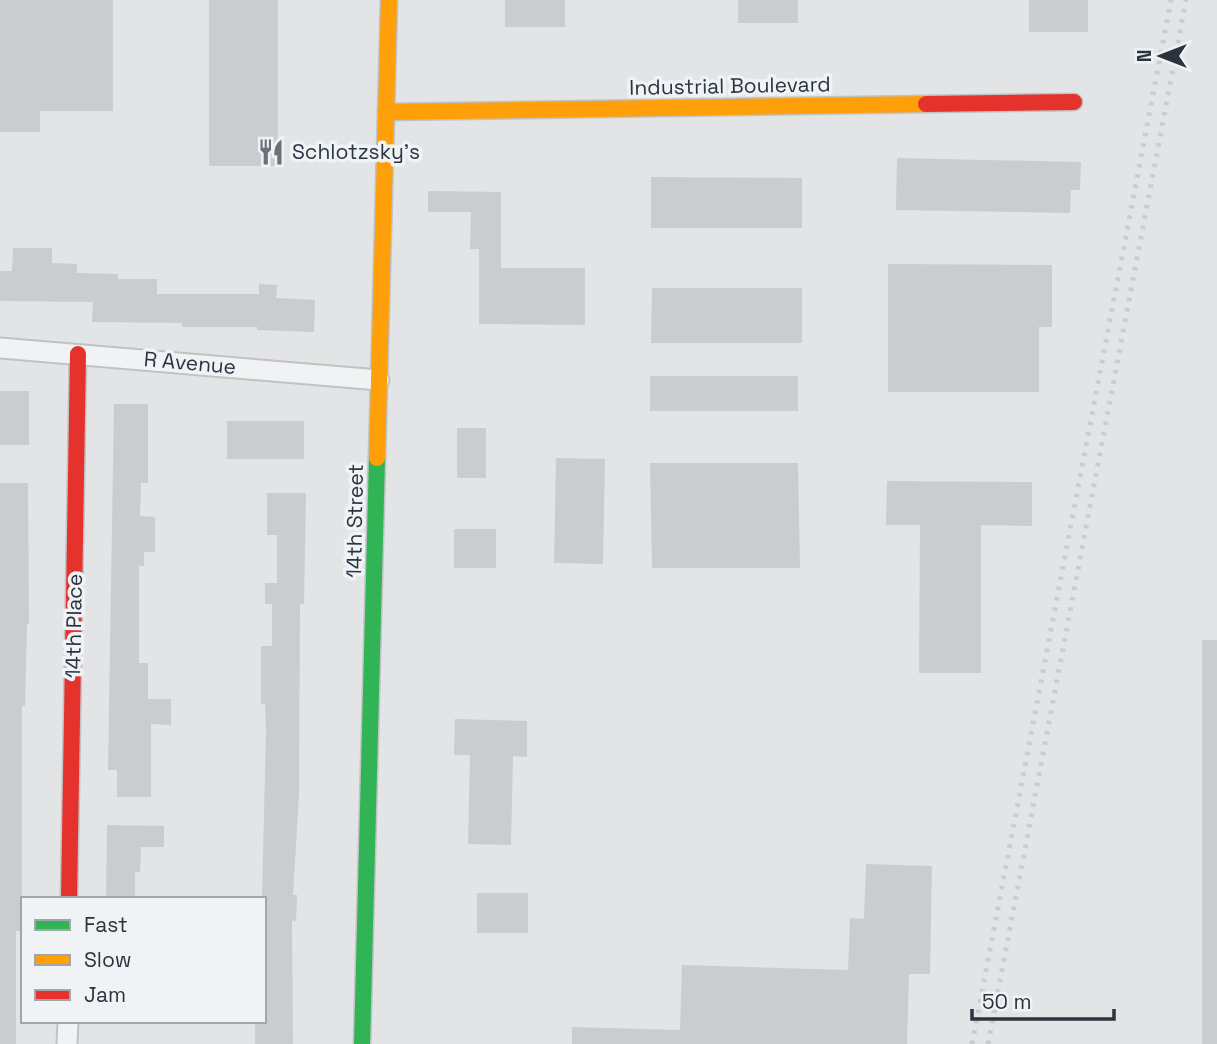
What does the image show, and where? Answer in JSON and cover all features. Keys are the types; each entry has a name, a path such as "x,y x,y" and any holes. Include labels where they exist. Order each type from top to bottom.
{"street":[{"name":"14th Street","path":"362,1044 389,0"},
{"name":"Industrial Boulevard","path":"386,112 1074,102"},
{"name":"R Avenue","path":"0,348 379,380"},
{"name":"14th Place","path":"69,897 78,354"},
{"path":"67,1044 68,1023"}],"building":[{"path":"0,0 113,0 113,111 40,111 40,132 0,132"},
{"path":"209,0 278,0 278,166 209,166"},
{"path":"505,0 565,0 565,27 505,27"},
{"path":"738,0 798,0 798,23 738,23"},
{"path":"1029,0 1088,0 1088,32 1029,32"},
{"path":"897,158 1081,162 1080,190 1071,190 1070,213 896,210"},
{"path":"651,177 802,178 802,228 651,228"},
{"path":"428,191 501,192 501,268 585,268 585,325 479,324 479,249 470,249 471,212 428,212"},
{"path":"13,248 52,248 52,263 77,264 77,273 118,274 118,279 157,279 157,294 259,294 259,284 277,285 276,298 315,300 314,332 257,330 257,327 182,327 182,323 92,322 93,302 0,301 0,271 12,271"},
{"path":"888,264 1052,265 1052,327 1039,327 1039,392 888,392"},
{"path":"652,288 802,288 802,343 651,343"},
{"path":"650,376 798,376 798,411 650,411"},
{"path":"0,391 29,391 29,445 0,445"},
{"path":"114,404 148,404 148,483 141,483 140,516 155,517 155,552 144,552 144,566 139,566 139,663 148,663 148,699 171,699 171,725 151,724 151,797 117,797 117,770 108,770"},
{"path":"227,421 304,421 304,459 227,459"},
{"path":"457,428 486,428 486,478 457,478"},
{"path":"556,458 605,459 603,564 554,563"},
{"path":"650,463 798,463 800,568 652,568"},
{"path":"887,481 1032,482 1032,526 981,525 981,673 919,673 920,525 886,525"},
{"path":"0,483 28,483 29,624 25,706 22,706 22,897 21,931 16,931 16,1044 0,1044"},
{"path":"267,493 306,493 304,604 300,604 299,794 293,895 297,895 296,921 292,920 293,1044 255,1044 255,1023 266,1023 266,897 262,897 266,730 265,704 261,704 261,646 272,646 272,604 265,604 265,583 277,583 277,535 267,535"},
{"path":"454,529 496,529 496,568 454,568"},
{"path":"1202,640 1217,640 1217,1044 1202,1044"},
{"path":"455,719 527,721 527,757 513,756 511,845 468,844 470,755 454,755"},
{"path":"107,825 164,826 164,847 141,847 140,872 135,872 135,897 106,897"},
{"path":"866,864 932,866 930,974 909,974 907,1044 572,1044 572,1027 680,1030 682,965 848,970 850,918 864,919"},
{"path":"477,893 528,893 528,933 477,933"}],"railway":[{"path":"972,1044 1171,0"},
{"path":"988,1044 1186,0"}],"traffic: fast":[{"path":"362,1044 377,458"}],"traffic: slow":[{"path":"377,458 389,0"},
{"path":"386,112 926,104"}],"traffic: jam":[{"path":"926,104 1074,102"},
{"path":"69,897 78,354"}],"place":[{"name":"Schlotzsky's","path":"271,152"}]}
